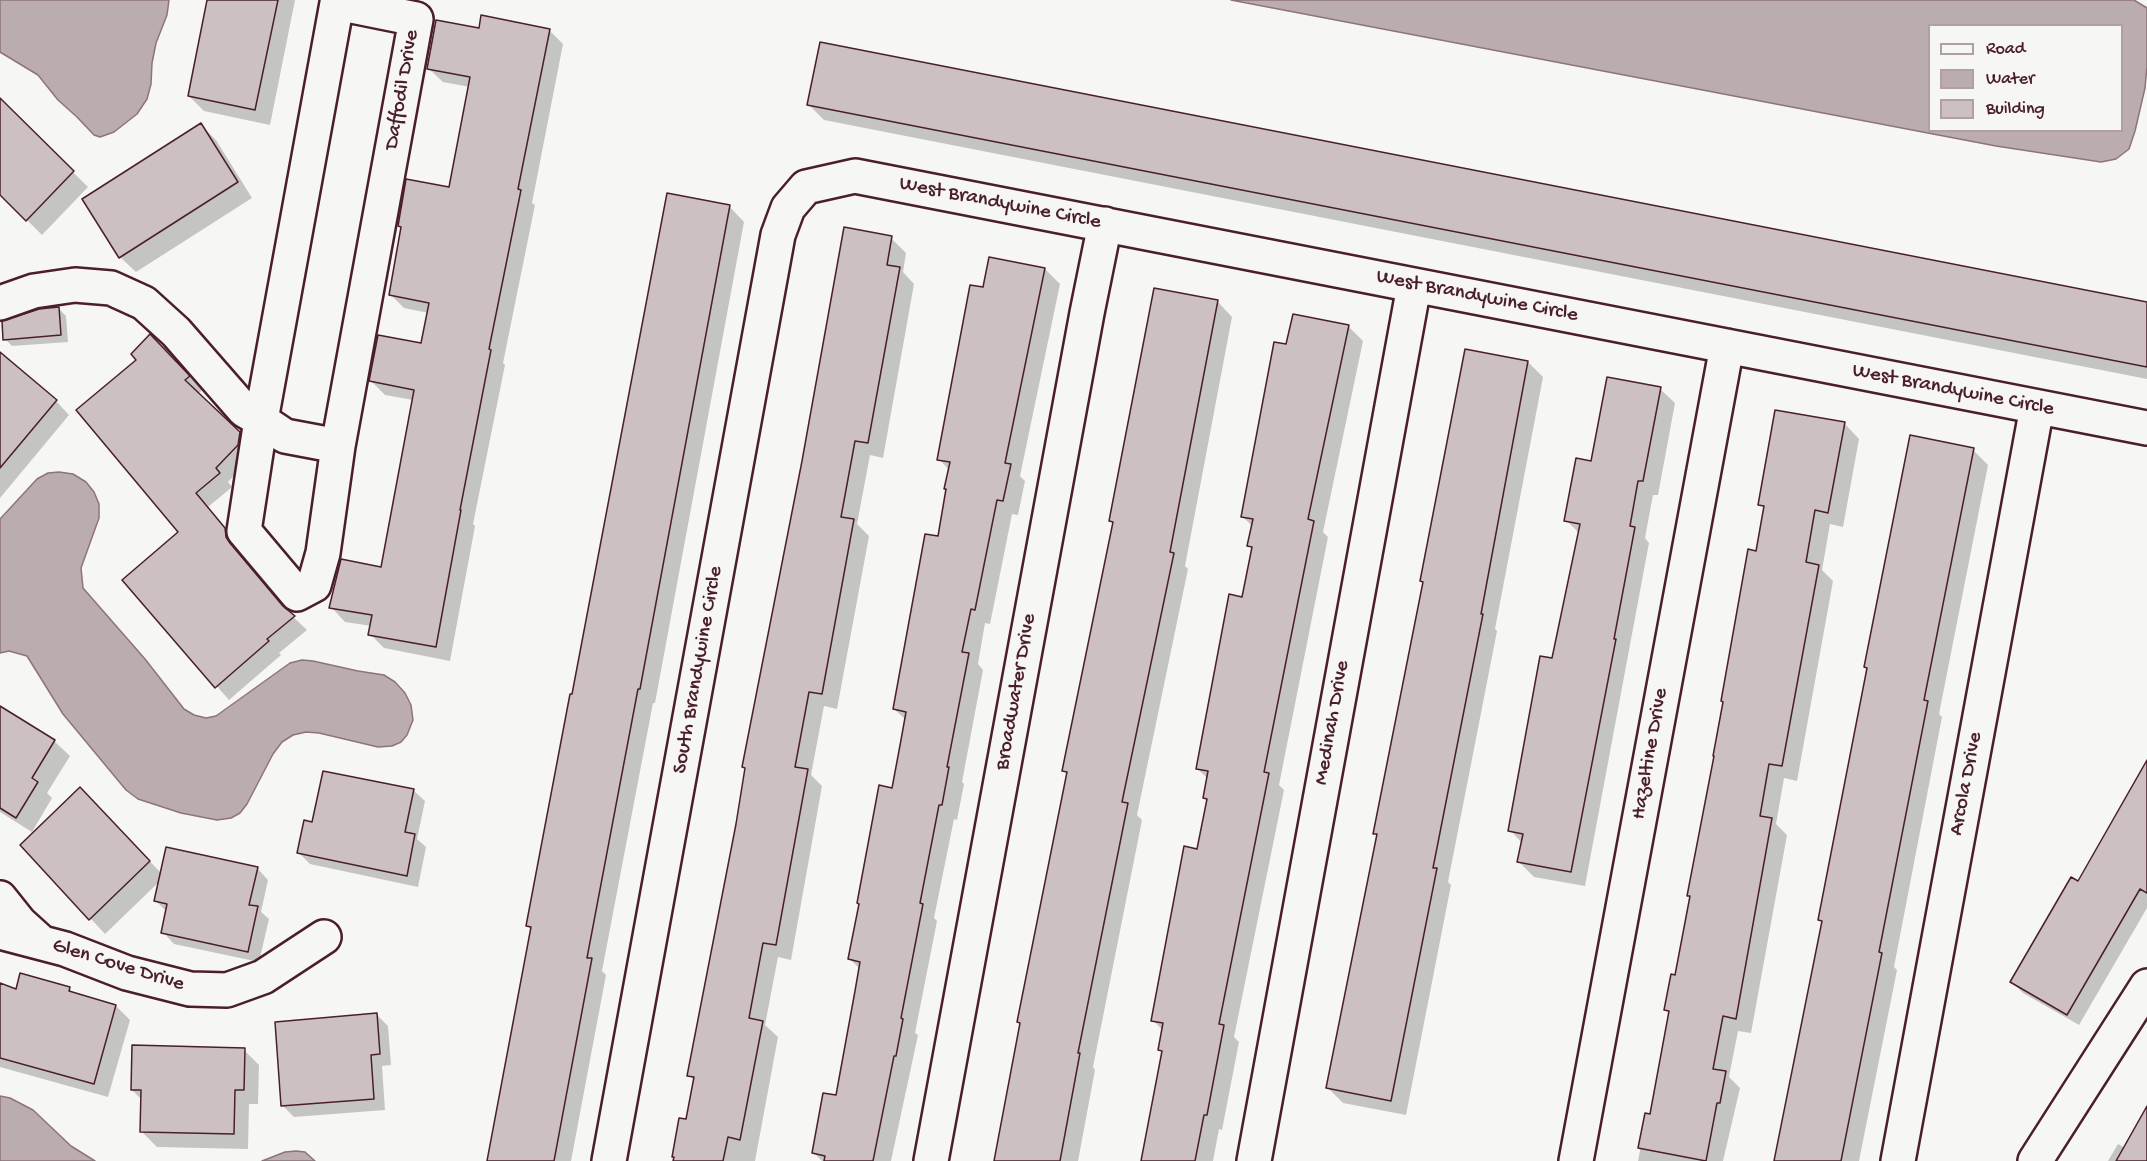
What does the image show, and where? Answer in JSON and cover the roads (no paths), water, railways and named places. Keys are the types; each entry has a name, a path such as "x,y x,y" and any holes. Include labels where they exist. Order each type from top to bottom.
{"street":[{"name":"Daffodil Drive","path":"337,3 416,19 338,446 322,553 314,585 297,594 244,531 261,420 337,3"},
{"name":"West Brandywine Circle","path":"806,187 855,176 2147,428"},
{"name":"South Brandywine Circle","path":"609,1161 778,235 788,208 806,187"},
{"name":"Broadwater Drive","path":"931,1161 1084,324 1105,224"},
{"path":"0,303 34,291 75,285 111,288 144,303 176,332 244,410 285,436 338,446"},
{"name":"Medinah Drive","path":"1254,1161 1414,286"},
{"name":"Hazeltine Drive","path":"1576,1161 1727,346"},
{"name":"Arcola Drive","path":"1898,1161 2037,407"},
{"name":"Glen Cove Drive","path":"0,898 20,923 41,942"},
{"name":"Glen Cove Drive","path":"0,932 65,949 127,973 190,989 227,990 263,977 324,938"},
{"path":"2035,1161 2147,986"}],"water":[{"path":"0,0 169,0 167,15 156,43 147,99 137,114 114,132 100,137 94,135 58,100 38,75 0,52"},
{"path":"1231,0 2134,0 2147,8 2145,88 2129,149 2116,159 2101,162 1996,146"},
{"path":"48,473 73,474 86,482 94,492 99,504 99,518 81,568 83,588 145,659 184,709 206,718 216,716 290,663 302,660 313,661 384,675 395,682 405,693 411,705 413,720 407,735 401,742 392,746 378,747 319,733 306,732 293,735 282,742 273,754 247,804 240,813 231,818 217,820 181,813 138,799 126,790 63,714 27,656 9,651 0,653 0,519 37,479"},
{"path":"0,1096 10,1098 33,1110 71,1146 95,1161 0,1161"},
{"path":"285,1152 305,1152 315,1161 262,1161"}]}
